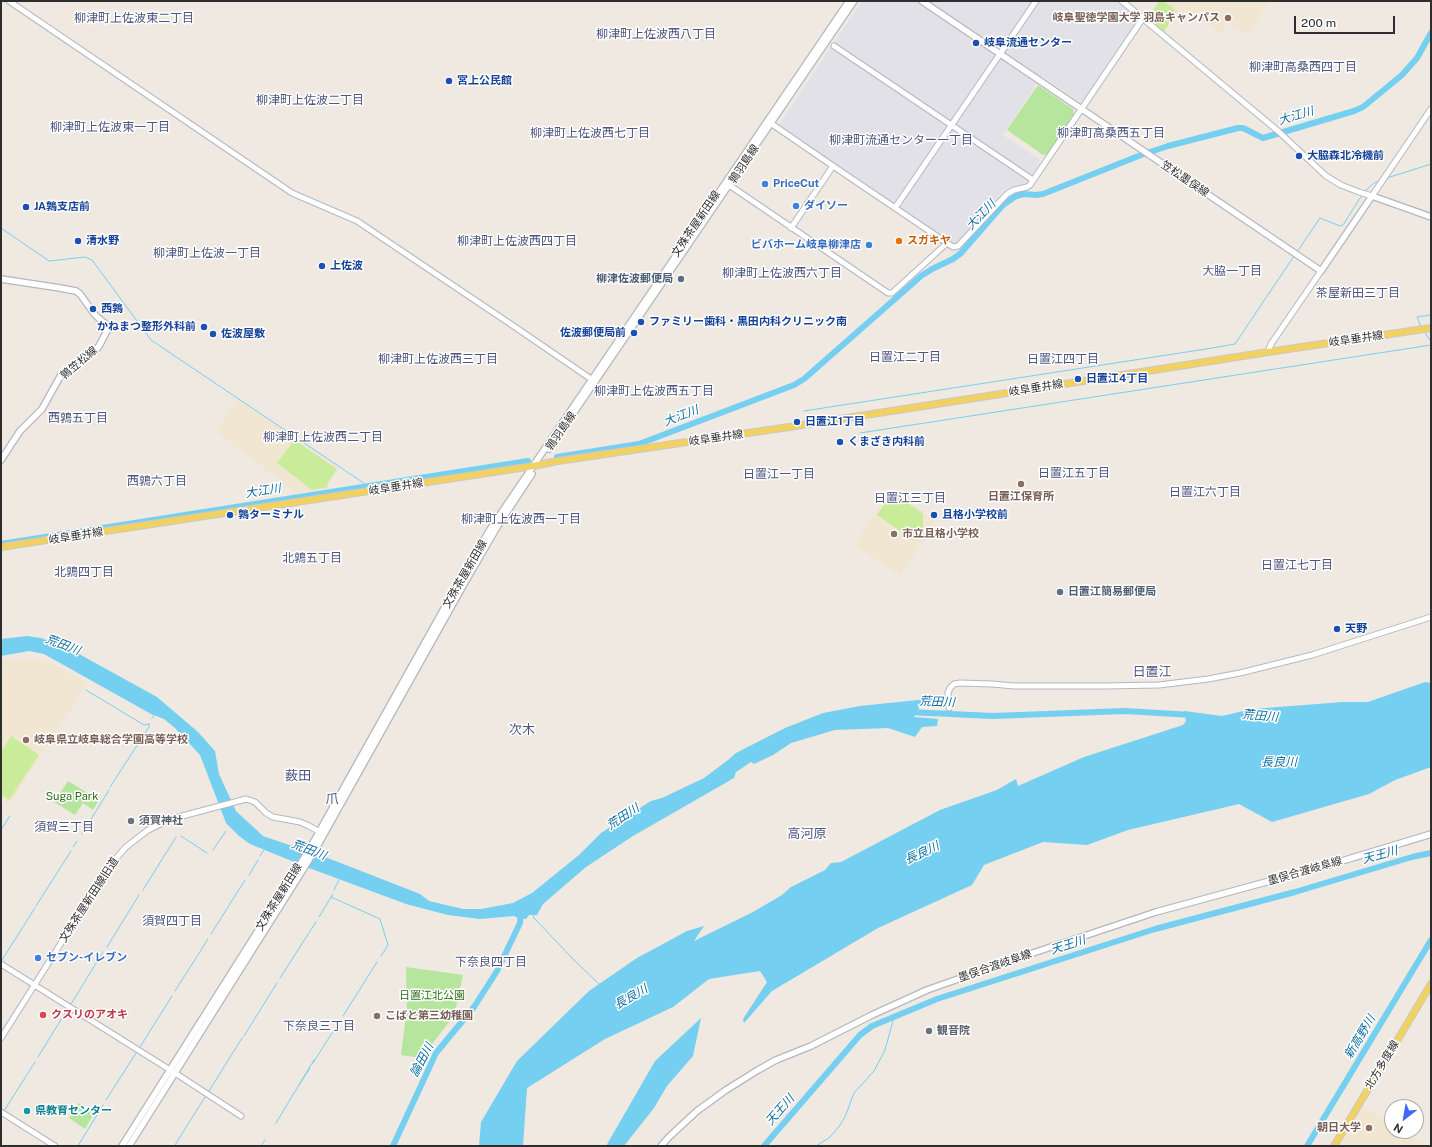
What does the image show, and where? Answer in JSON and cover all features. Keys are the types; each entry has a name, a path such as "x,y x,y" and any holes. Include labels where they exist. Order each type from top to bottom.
{"main road":[{"name":"文殊茶屋新田線","path":"593,381 769,122 849,1"},
{"name":"鶉羽島線","path":"536,465 729,185 769,122 854,1"},
{"name":"笠松墨俣線","path":"922,1 1321,271"},
{"path":"1321,271 1372,196 1431,217"},
{"name":"鶉笠松線","path":"1,279 60,288 76,292 80,294 95,315 109,328 95,351 61,375 42,409 20,431 1,460"},
{"name":"岐阜垂井線","path":"1,547 1431,328"},
{"name":"文殊茶屋新田線","path":"122,1146 173,1071 297,875 490,538 536,465"},
{"name":"墨俣合渡岐阜線","path":"661,1146 697,1111 715,1097 758,1070 776,1060 806,1048 926,990 1009,960 1156,912 1332,864 1431,834"},
{"name":"北方多度線","path":"1334,1146 1431,984"},
{"name":"文殊茶屋新田線","path":"129,1146 173,1071"}],"street":[{"path":"8,1 286,189 357,221 593,381"},
{"path":"895,208 1036,1"},
{"path":"1122,1 1278,131 1326,176 1341,185 1372,196 1431,109"},
{"path":"769,122 947,244 953,247 958,246 1007,194 1014,190 1027,187 1033,180 1144,18"},
{"path":"834,46 1033,180"},
{"path":"791,228 833,166"},
{"path":"729,185 888,293 892,293 947,244"},
{"path":"1268,352 1271,344 1321,271"},
{"path":"949,708 948,693 954,684 1112,686 1159,685 1208,679 1240,673 1312,655 1431,617"},
{"name":"文殊茶屋新田線旧道","path":"1,1038 111,864 122,850 148,830 162,822 246,799 255,802 266,813 273,817 300,822 321,833"},
{"path":"1,964 173,1071 241,1116"},
{"path":"1,1112 55,1146"}],"shaded area":[{"path":"862,1 1119,1 1140,19 1085,100 1079,101 1042,76 1003,135 1039,159 1040,164 1027,182 1002,192 957,244 952,245 778,126"},
{"name":"岐阜聖徳学園大学 羽島キャンパス","path":"1159,1 1270,1 1247,35 1228,23 1221,33 1181,7 1164,32 1148,17"},
{"path":"237,399 339,468 328,485 329,488 297,494 216,431"},
{"name":"市立且格小学校","path":"893,490 935,522 902,572 901,576 854,545"},
{"name":"岐阜県立岐阜総合学園高等学校","path":"35,658 53,664 87,683 10,804 1,797 1,660"},
{"name":"朝日大学","path":"1360,1105 1384,1119 1384,1139 1416,1139 1428,1146 1336,1146"}],"green space":[{"path":"1159,1 1163,1 1174,8 1173,9 1176,12 1164,32 1149,19"},
{"path":"1038,85 1073,109 1074,115 1048,154 1043,155 1007,130"},
{"path":"294,440 337,469 327,484 328,487 312,490 277,463"},
{"path":"893,492 923,514 922,530 913,540 877,515"},
{"path":"11,736 39,755 9,800 1,794 1,752"},
{"name":"Suga Park","path":"68,781 99,800 93,810 83,803 75,815 54,802"},
{"name":"日置江北公園","path":"406,967 463,975 454,1016 421,1058 401,1055 407,1008"},
{"path":"79,1103 94,1113 85,1129 69,1118"}],"water":[{"path":"27,636 41,638 70,649 157,697 198,732 215,751 219,774 236,811 263,836 333,860 420,894 429,901 463,909 481,909 513,903 532,893 579,855 601,833 651,801 662,798 704,778 736,753 785,728 823,713 860,706 937,698 937,703 921,705 914,717 938,719 937,726 922,727 915,737 888,728 835,730 791,743 773,755 754,764 751,762 736,772 734,778 633,836 586,867 543,904 537,915 529,915 526,919 514,916 480,919 448,915 406,904 309,868 250,844 239,836 226,823 200,755 175,728 164,719 151,714 44,654 29,651 1,656 1,639"},
{"name":"長良川","path":"1425,682 1431,683 1431,767 1395,780 1369,794 1272,822 1239,804 1128,830 1087,845 1043,842 984,865 972,885 878,928 772,991 744,1023 743,1019 767,982 760,971 709,979 673,1007 605,1039 527,1088 523,1146 479,1146 481,1122 517,1061 589,991 637,958 687,931 704,926 694,941 753,912 782,895 791,887 825,870 831,863 841,862 940,810 997,790 1016,779 1018,786 1084,757 1183,725 1186,721 1184,711 1222,716 1252,709 1343,702 1368,702"},
{"path":"701,1018 693,1056 667,1086 654,1108 624,1146 606,1146 655,1061"}],"waterway":[{"name":"大江川","path":"557,457 639,444 794,385 804,379 921,276 953,259 961,253 1003,205 1016,196 1024,194 1043,194 1141,155 1168,146 1238,128 1243,128 1263,138 1354,111 1363,107 1402,75 1417,58 1431,33"},
{"path":"1387,178 1431,164"},
{"path":"1364,192 1374,183 1379,181"},
{"path":"1297,252 1320,218 1340,226 1343,225 1362,195"},
{"path":"1,228 49,261 85,257 92,260 151,340 368,486"},
{"path":"804,411 1235,344 1294,256"},
{"path":"1421,327 1417,317 1431,315"},
{"path":"1424,331 1431,342"},
{"path":"860,433 1431,345"},
{"name":"大江川","path":"1,544 528,461"},
{"path":"86,690 144,725 149,724"},
{"name":"荒田川","path":"908,712 993,716 1125,711 1192,715"},
{"path":"152,718 155,714"},
{"path":"139,742 149,727 149,724"},
{"path":"110,787 138,744"},
{"path":"82,834 109,790"},
{"path":"1,830 10,816"},
{"path":"213,850 226,831"},
{"path":"181,836 207,853"},
{"path":"143,890 176,837"},
{"path":"73,847 77,841"},
{"path":"260,856 264,850"},
{"path":"36,906 71,851"},
{"name":"天王川","path":"764,1146 860,1035 872,1026 937,999 1155,929 1295,892 1412,857 1431,853"},
{"path":"249,875 258,860"},
{"path":"211,934 245,880"},
{"path":"334,890 339,880"},
{"path":"319,917 333,894"},
{"path":"107,947 139,895"},
{"path":"331,897 380,919 388,945 381,956"},
{"path":"2,960 35,908"},
{"name":"論田川","path":"393,1146 436,1053 474,1007 497,971 520,923 521,911"},
{"path":"533,915 534,918 573,959 600,985"},
{"path":"280,978 316,922"},
{"path":"175,991 208,939"},
{"name":"新高野川","path":"1307,1146 1431,940"},
{"path":"71,1004 103,952"},
{"path":"343,1016 377,962"},
{"path":"244,1036 277,983"},
{"path":"140,1047 172,996"},
{"path":"38,1057 67,1010"},
{"path":"816,1146 829,1138 838,1128 845,1117 854,1093 874,1071 885,1050 894,1017"},
{"path":"313,1063 339,1022"},
{"path":"209,1091 242,1038"},
{"path":"106,1100 136,1053"},
{"path":"276,1123 314,1060"},
{"path":"4,1111 35,1062"},
{"path":"299,1085 310,1068"},
{"path":"175,1145 205,1097"},
{"path":"78,1146 103,1105"},
{"path":"261,1146 265,1140"}],"place":[{"name":"岐阜聖徳学園大学 羽島キャンパス","path":"1228,18"},
{"name":"岐阜流通センター","path":"976,43"},
{"name":"宮上公民館","path":"449,81"},
{"name":"大脇森北冷機前","path":"1299,156"},
{"name":"PriceCut","path":"765,184"},
{"name":"ダイソー","path":"796,206"},
{"name":"JA鶉支店前","path":"26,207"},
{"name":"清水野","path":"78,241"},
{"name":"スガキヤ","path":"899,241"},
{"name":"ビバホーム岐阜柳津店","path":"869,245"},
{"name":"上佐波","path":"322,266"},
{"name":"柳津佐波郵便局","path":"681,279"},
{"name":"西鶉","path":"93,309"},
{"name":"ファミリー歯科・黒田内科クリニック南","path":"641,322"},
{"name":"かねまつ整形外科前","path":"204,327"},
{"name":"佐波郵便局前","path":"634,333"},
{"name":"佐波屋敷","path":"213,334"},
{"name":"日置江4丁目","path":"1078,379"},
{"name":"日置江1丁目","path":"797,422"},
{"name":"くまざき内科前","path":"840,442"},
{"name":"日置江保育所","path":"1021,484"},
{"name":"鶉ターミナル","path":"230,515"},
{"name":"且格小学校前","path":"934,515"},
{"name":"市立且格小学校","path":"894,534"},
{"name":"日置江簡易郵便局","path":"1060,592"},
{"name":"天野","path":"1337,629"},
{"name":"岐阜県立岐阜総合学園高等学校","path":"26,740"},
{"name":"須賀神社","path":"131,821"},
{"name":"セブン-イレブン","path":"38,958"},
{"name":"クスリのアオキ","path":"43,1015"},
{"name":"こばと第三幼稚園","path":"377,1016"},
{"name":"観音院","path":"929,1031"},
{"name":"県教育センター","path":"27,1111"},
{"name":"朝日大学","path":"1369,1128"}],"district":[{"name":"柳津町上佐波東二丁目","path":"134,18"},
{"name":"柳津町上佐波西八丁目","path":"656,34"},
{"name":"柳津町高桑西四丁目","path":"1303,67"},
{"name":"柳津町上佐波二丁目","path":"310,100"},
{"name":"柳津町上佐波東一丁目","path":"110,127"},
{"name":"柳津町上佐波西七丁目","path":"590,133"},
{"name":"柳津町高桑西五丁目","path":"1111,133"},
{"name":"柳津町流通センター一丁目","path":"901,140"},
{"name":"柳津町上佐波西四丁目","path":"517,241"},
{"name":"柳津町上佐波一丁目","path":"207,253"},
{"name":"大脇一丁目","path":"1232,271"},
{"name":"柳津町上佐波西六丁目","path":"782,273"},
{"name":"茶屋新田三丁目","path":"1358,293"},
{"name":"日置江二丁目","path":"905,357"},
{"name":"柳津町上佐波西三丁目","path":"438,359"},
{"name":"日置江四丁目","path":"1063,359"},
{"name":"柳津町上佐波西五丁目","path":"654,391"},
{"name":"西鶉五丁目","path":"78,418"},
{"name":"柳津町上佐波西二丁目","path":"323,437"},
{"name":"日置江五丁目","path":"1074,473"},
{"name":"日置江一丁目","path":"779,474"},
{"name":"西鶉六丁目","path":"157,481"},
{"name":"日置江六丁目","path":"1205,492"},
{"name":"日置江三丁目","path":"910,498"},
{"name":"柳津町上佐波西一丁目","path":"521,519"},
{"name":"北鶉五丁目","path":"312,558"},
{"name":"日置江七丁目","path":"1297,565"},
{"name":"北鶉四丁目","path":"84,572"},
{"name":"日置江","path":"1152,672"},
{"name":"次木","path":"522,730"},
{"name":"薮田","path":"298,776"},
{"name":"爪","path":"332,799"},
{"name":"須賀三丁目","path":"64,827"},
{"name":"高河原","path":"807,834"},
{"name":"須賀四丁目","path":"172,921"},
{"name":"下奈良四丁目","path":"491,962"},
{"name":"下奈良三丁目","path":"319,1026"}]}
